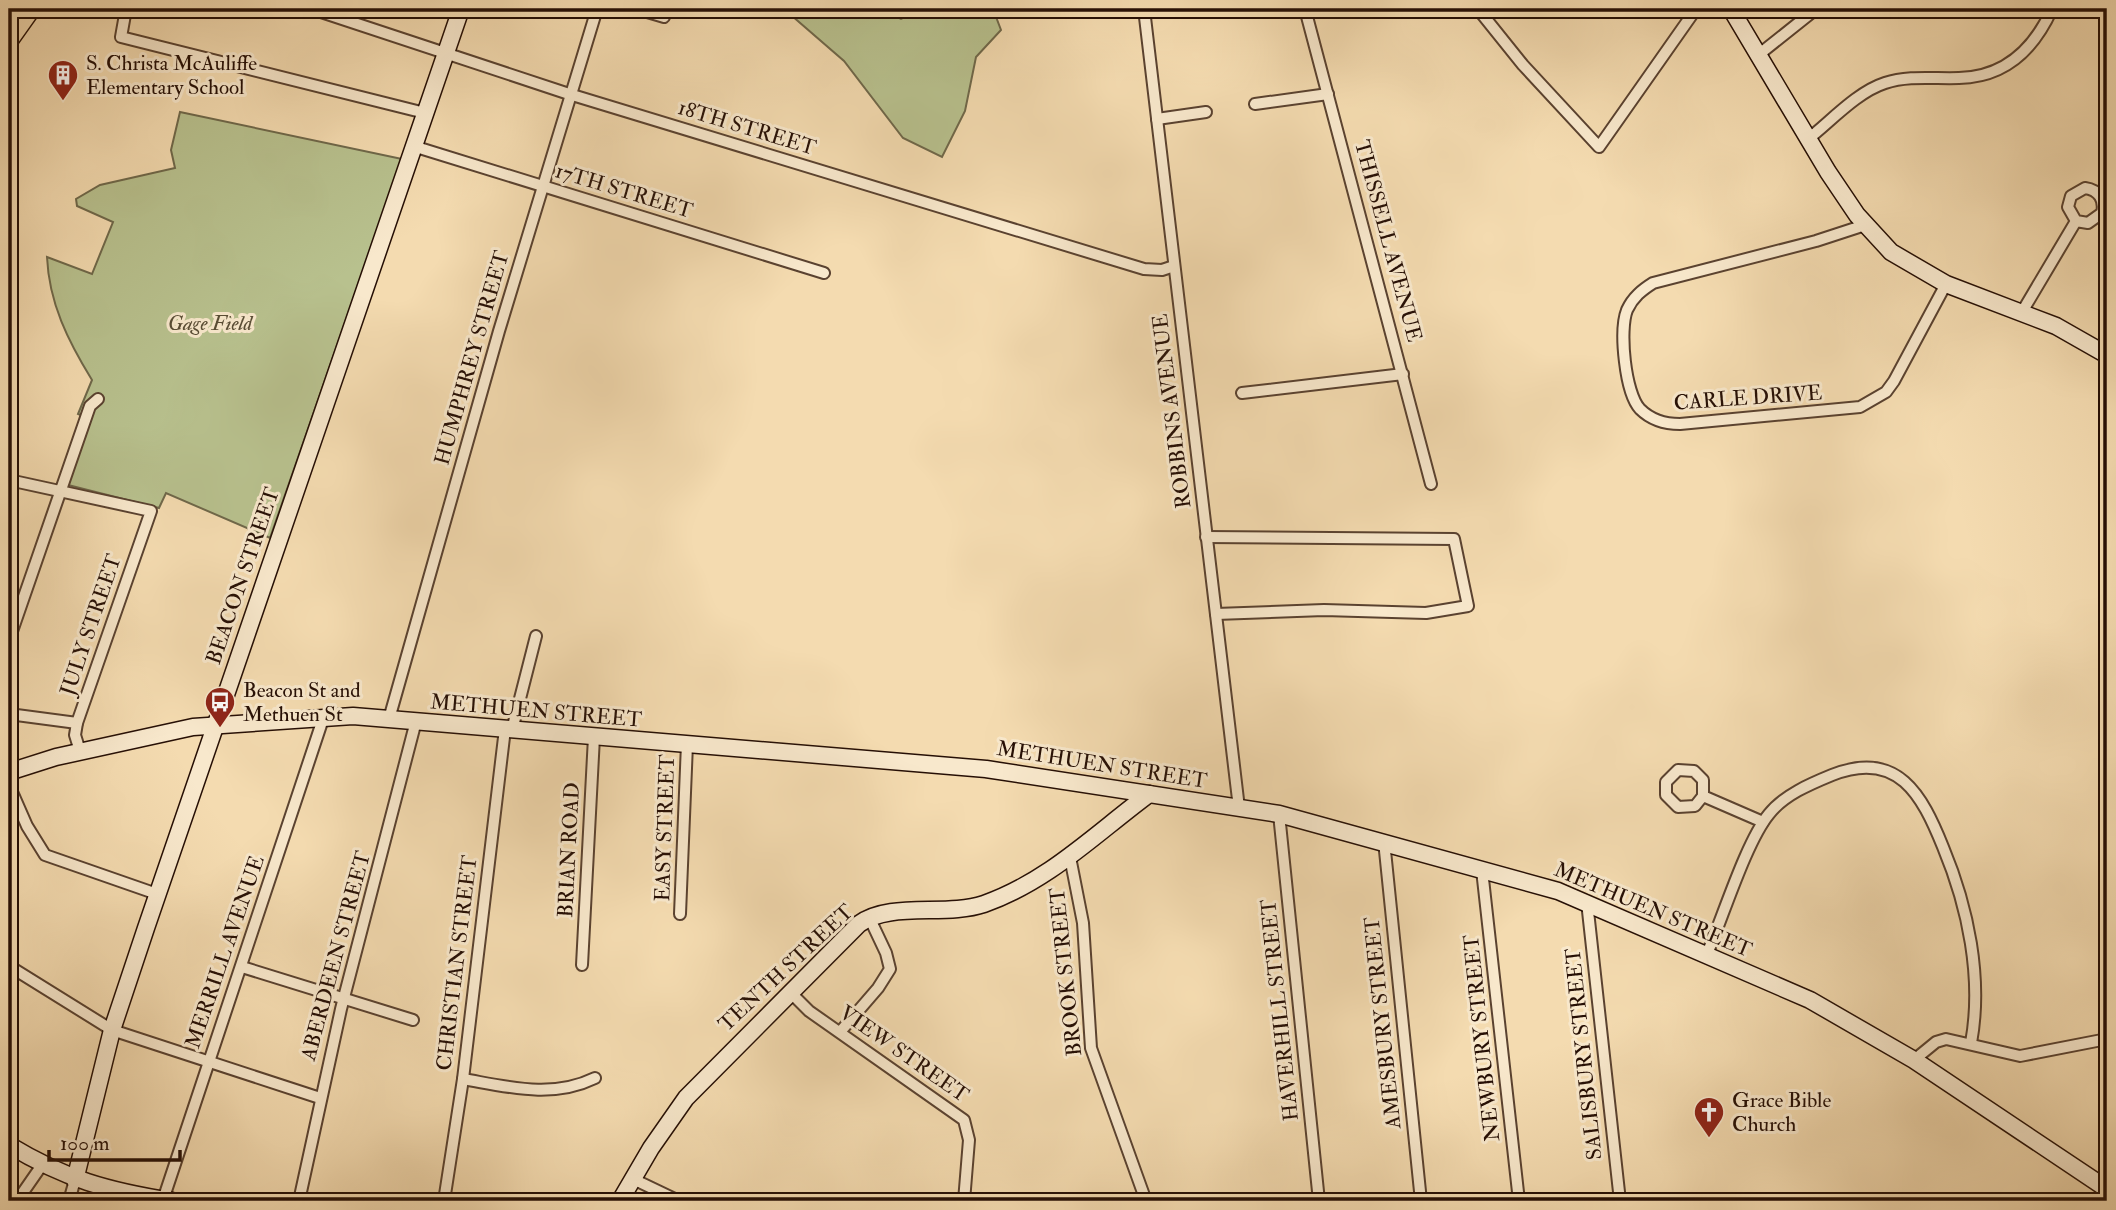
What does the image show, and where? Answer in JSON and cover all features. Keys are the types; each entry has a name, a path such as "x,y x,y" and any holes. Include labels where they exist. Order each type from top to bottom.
{"main road":[{"path":"12,31 31,9"}],"street":[{"path":"126,9 121,37 425,113"},
{"name":"18TH STREET","path":"312,9 569,94 1144,269 1162,270 1174,266"},
{"name":"BEACON STREET","path":"69,1201 113,1030 157,894 461,9"},
{"name":"HUMPHREY STREET","path":"389,719 569,94 597,9"},
{"path":"637,9 664,17"},
{"name":"ROBBINS AVENUE","path":"1144,9 1239,808"},
{"name":"THISSELL AVENUE","path":"1305,9 1431,484"},
{"path":"1478,9 1523,65 1599,147 1696,9"},
{"path":"1731,9 1808,139 1865,225 1891,252 1946,284 2072,332 2107,355"},
{"path":"1757,56 1816,9"},
{"path":"1808,139 1865,94 1884,83 1913,78 1975,76 1998,71 2026,50 2052,9"},
{"path":"1255,104 1328,94"},
{"path":"1157,119 1206,112"},
{"name":"17TH STREET","path":"413,146 824,273"},
{"path":"2022,312 2076,221"},
{"name":"CARLE DRIVE","path":"1865,225 1816,241 1653,283 1642,290 1626,313 1624,328 1628,385 1640,409 1666,424 1680,424 1860,407 1880,397 1894,381 1946,284"},
{"path":"1242,393 1403,374"},
{"path":"9,640 90,406 98,399"},
{"path":"9,480 61,492"},
{"name":"JULY STREET","path":"61,492 151,511 77,723 75,735 80,751"},
{"path":"1206,537 1454,539 1468,606 1426,613 1324,610 1216,614"},
{"name":"CHRISTIAN STREET","path":"444,1201 463,1079 508,730 536,636"},
{"path":"9,715 77,723"},
{"name":"METHUEN STREET","path":"9,772 80,751 214,725 324,716 416,721 986,769 1279,814 1384,841 1587,902 1828,1008 1914,1060 2107,1189"},
{"name":"MERRILL AVENUE","path":"167,1201 208,1062 324,716"},
{"name":"ABERDEEN STREET","path":"299,1201 344,998 416,721"},
{"name":"BRIAN ROAD","path":"582,964 594,737"},
{"name":"EASY STREET","path":"680,914 687,744"},
{"path":"1707,954 1763,822 1790,796 1845,770 1882,771 1897,776 1916,791 1927,807 1965,907 1976,1004 1971,1043"},
{"path":"9,785 27,826 45,855 157,894"},
{"name":"TENTH STREET","path":"620,1201 686,1098 849,933 869,917 885,913 975,907 1017,890 1070,857 1149,794"},
{"path":"1703,796 1763,822"},
{"name":"HAVERHILL STREET","path":"1279,814 1319,1201"},
{"name":"AMESBURY STREET","path":"1384,841 1422,1201"},
{"name":"BROOK STREET","path":"1070,857 1083,923 1091,1048 1146,1201"},
{"name":"NEWBURY STREET","path":"1482,870 1519,1201"},
{"name":"SALISBURY STREET","path":"1587,902 1620,1201"},
{"path":"840,1032 878,988 889,966 869,917"},
{"path":"9,966 113,1030 320,1098"},
{"path":"242,967 413,1020"},
{"name":"VIEW STREET","path":"791,993 808,1011 964,1120 969,1140 964,1201"},
{"path":"1914,1060 1941,1040 1971,1043 2004,1055 2020,1056 2107,1039"},
{"path":"463,1079 546,1091 569,1088 595,1078"},
{"path":"9,1145 43,1166 75,1180 124,1195 167,1201"},
{"path":"18,1201 43,1166"},
{"path":"633,1179 679,1201"}],"green space":[{"path":"784,9 880,9 901,19 921,9 993,9 1001,30 976,57 965,111 942,157 903,138 844,61"},
{"name":"Gage Field","path":"180,112 402,159 270,538 166,493 159,508 68,485 90,419 78,414 92,380 61,321 52,290 47,257 92,274 113,222 77,206 76,199 100,185 175,168 171,150"}],"place":[{"name":"S. Christa McAuliffe Elementary School","path":"63,102"},
{"name":"Beacon St and Methuen St","path":"220,729"},
{"name":"Grace Bible Church","path":"1709,1139"}]}
